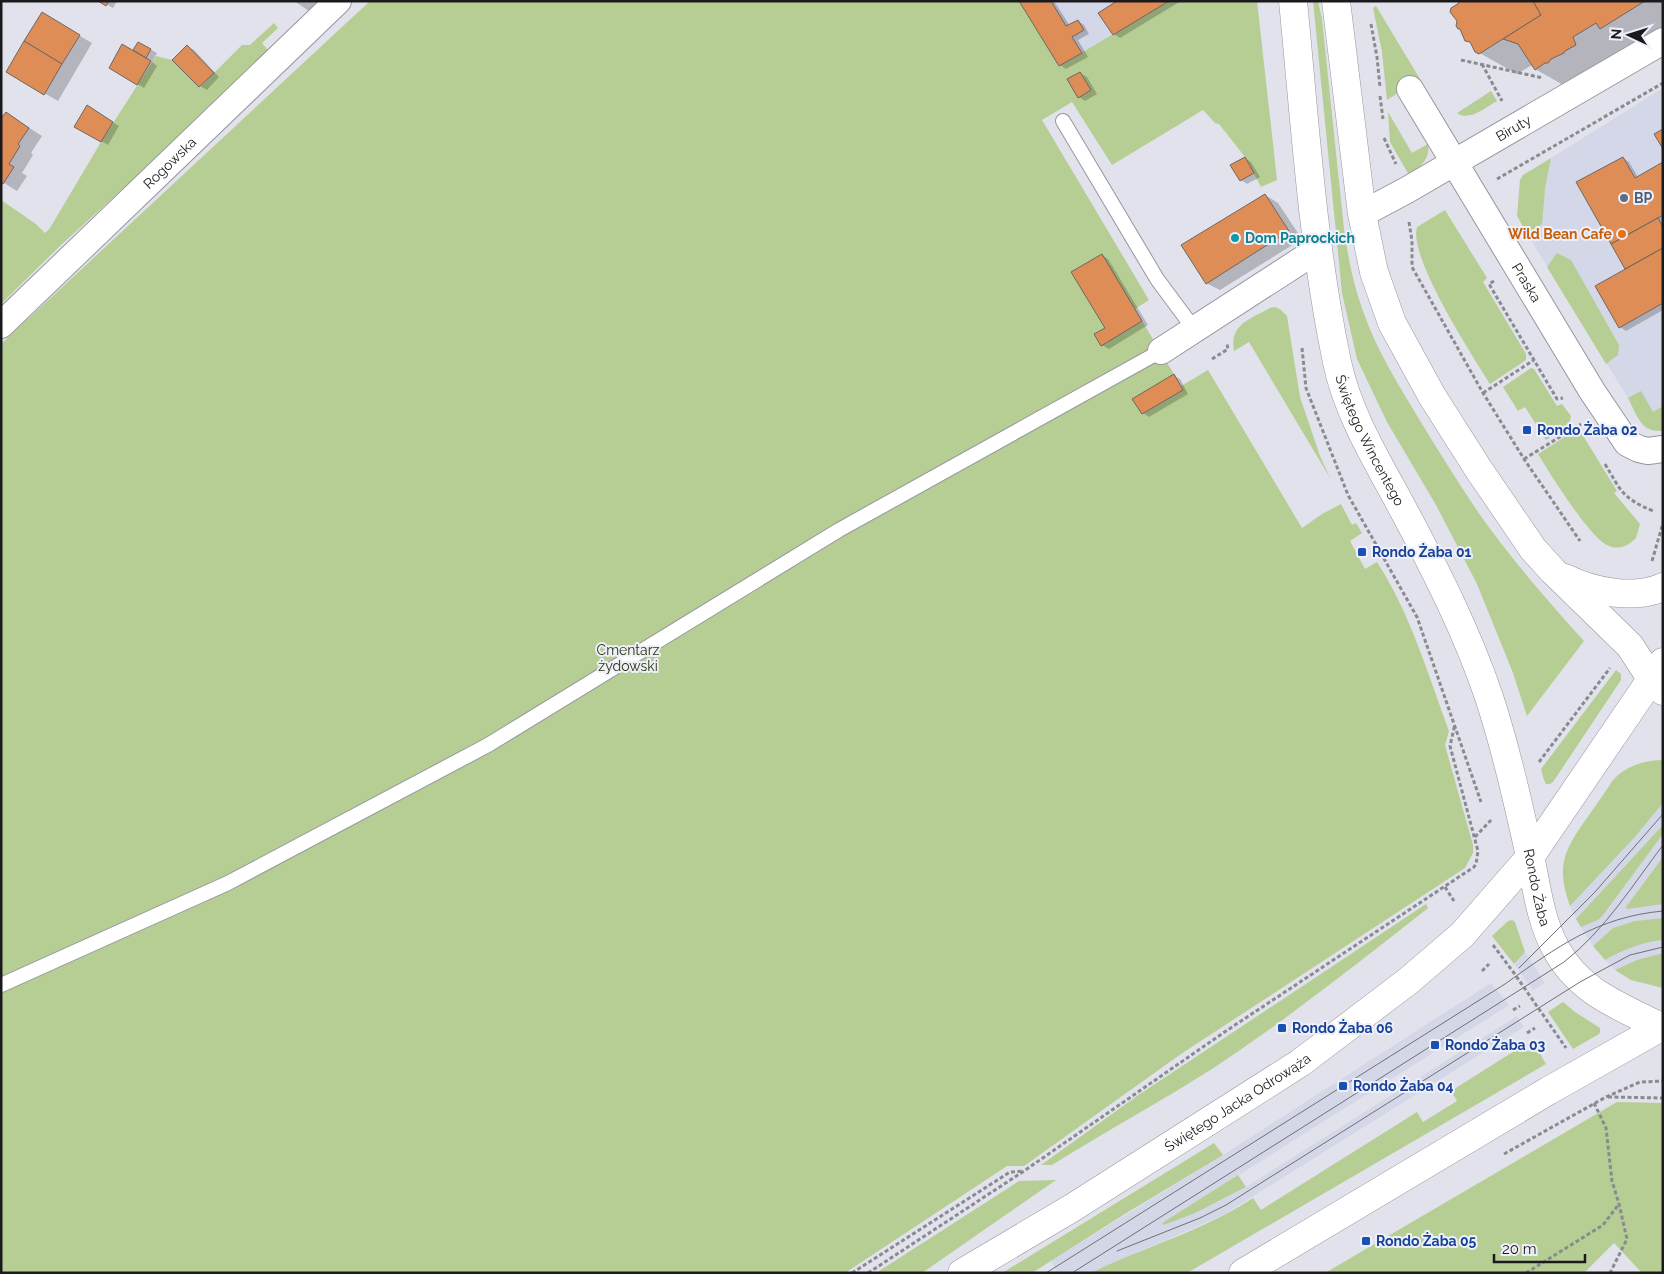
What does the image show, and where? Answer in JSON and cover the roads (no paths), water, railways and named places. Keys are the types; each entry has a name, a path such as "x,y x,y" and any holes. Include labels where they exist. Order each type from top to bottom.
{"street":[{"name":"Rogowska","path":"1,325 338,1"},
{"name":"Świętego Wincentego","path":"1293,1 1317,250 1338,364 1350,403 1366,440 1450,600 1489,697 1530,858"},
{"path":"1336,1 1362,214 1374,272 1392,323 1432,396 1479,470 1533,549 1659,677"},
{"name":"Biruty","path":"1362,214 1663,41"},
{"name":"Praska","path":"1410,89 1562,342 1627,443 1648,451 1663,449"},
{"path":"1160,352 1317,250"},
{"path":"1553,571 1580,584 1612,591 1639,593 1655,591 1658,576"},
{"name":"Rondo Żaba","path":"1659,677 1530,858 1542,916 1553,943 1564,962 1580,982 1608,1002 1662,1027"},
{"name":"Świętego Jacka Odrowąża","path":"962,1273 1072,1208 1300,1063 1406,982 1462,935 1530,858"},
{"path":"1243,1273 1554,1087 1662,1027"}],"lane":[{"path":"1063,121 1157,279 1194,329"},
{"path":"1,985 228,883 488,745 839,530 1160,352"}],"tram line":[{"path":"1519,968 1595,892 1663,814"},
{"path":"1072,1273 1564,962 1605,922 1663,845"},
{"path":"1046,1273 1505,984 1560,946 1598,927 1618,920 1639,914 1663,911"},
{"path":"1117,1251 1200,1218 1226,1205 1580,982 1630,955 1663,947"}],"place":[{"name":"BP","path":"1624,198"},
{"name":"Wild Bean Cafe","path":"1622,234"},
{"name":"Dom Paprockich","path":"1235,238"},
{"name":"Rondo Żaba 02","path":"1527,430"},
{"name":"Rondo Żaba 01","path":"1362,552"},
{"name":"Rondo Żaba 06","path":"1282,1028"},
{"name":"Rondo Żaba 03","path":"1435,1045"},
{"name":"Rondo Żaba 04","path":"1343,1086"},
{"name":"Rondo Żaba 05","path":"1366,1241"}],"park label":[{"name":"Cmentarz żydowski","path":"628,658"}]}
